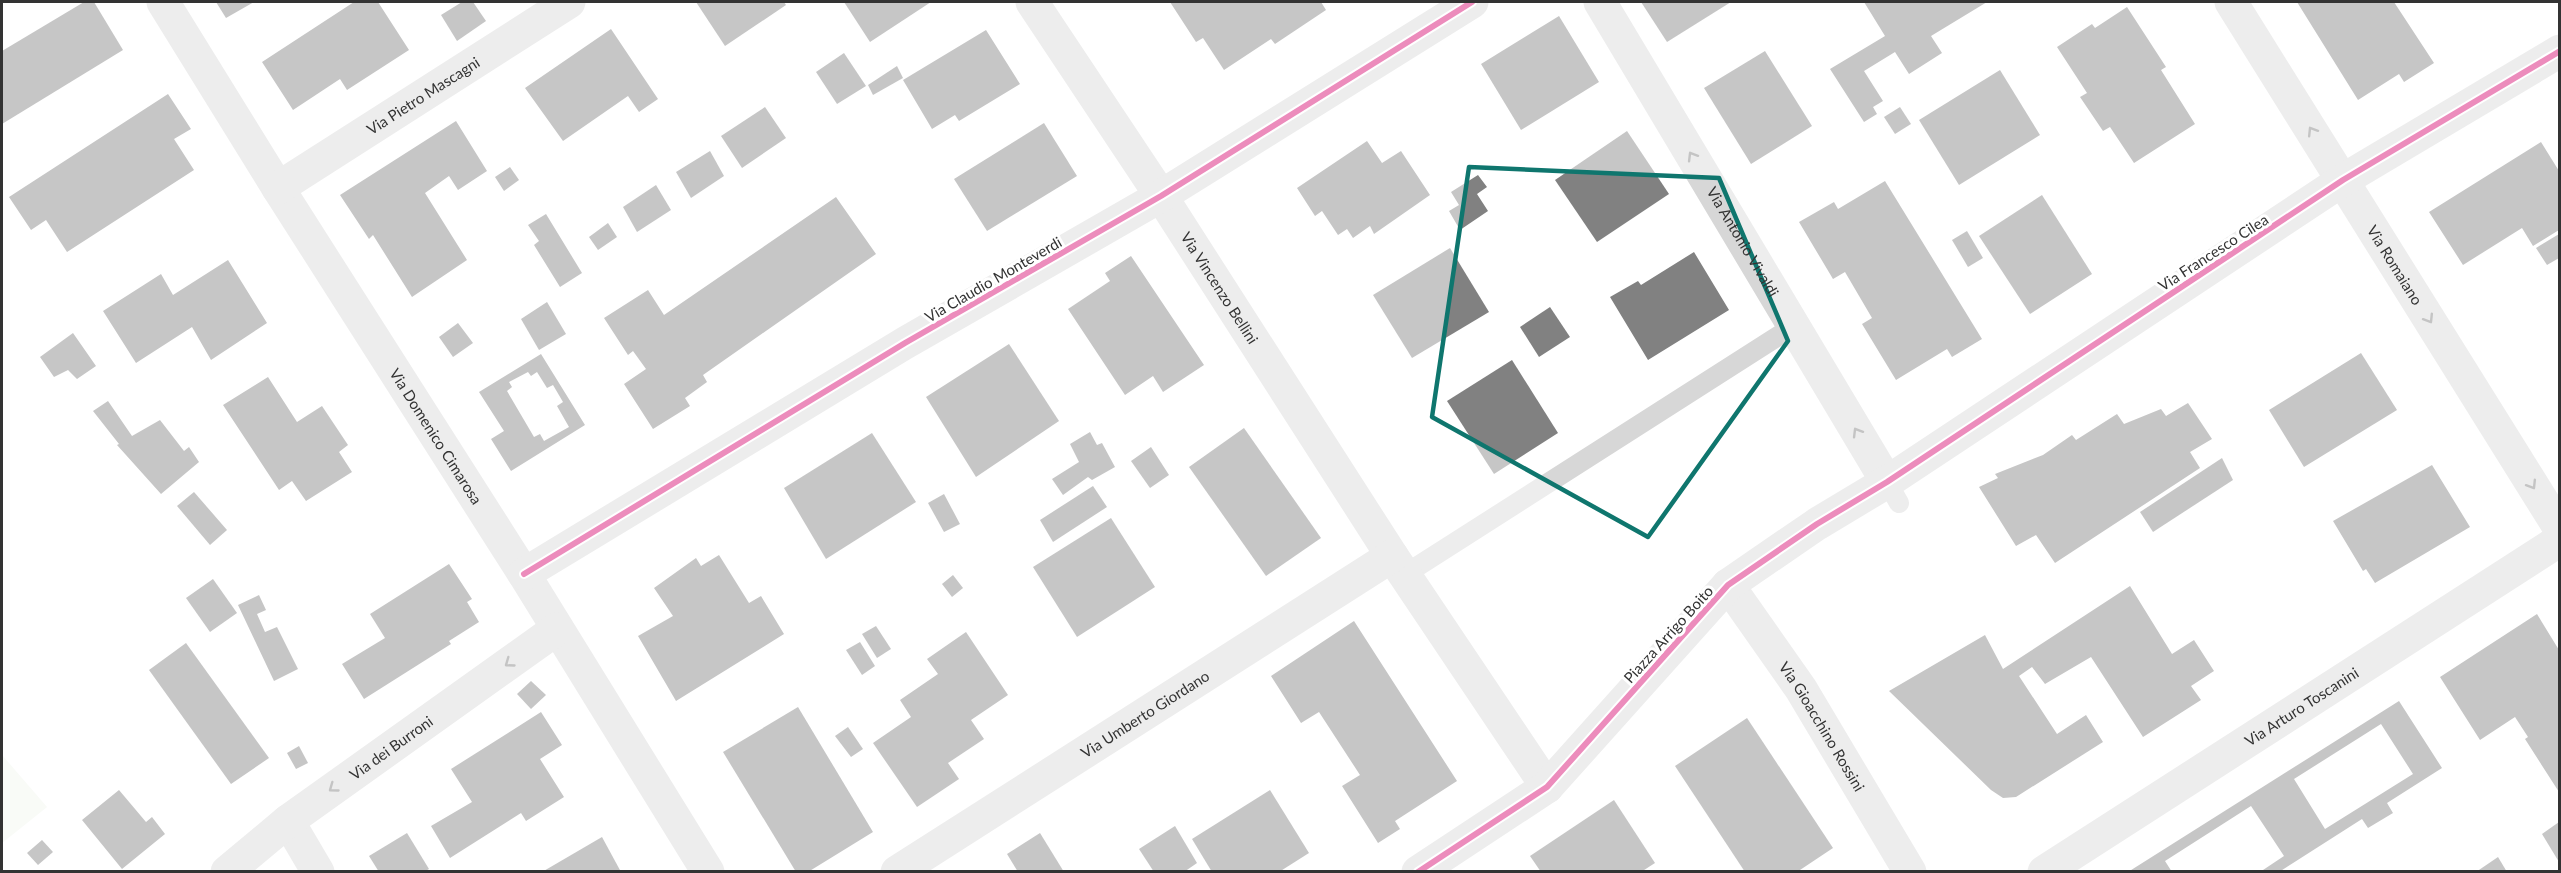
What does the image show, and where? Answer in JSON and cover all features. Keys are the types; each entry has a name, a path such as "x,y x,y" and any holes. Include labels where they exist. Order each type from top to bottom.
{"street":[{"name":"Via Domenico Cimarosa","path":"163,2 278,188 524,574 708,872"},
{"name":"Via Pietro Mascagni","path":"278,188 569,2"},
{"name":"Via Vincenzo Bellini","path":"1032,2 1161,196 1398,565"},
{"name":"Via Claudio Monteverdi","path":"524,574 905,343 1161,196 1472,2"},
{"name":"Via Antonio Vivaldi","path":"1600,2 1893,493"},
{"name":"Via Romaiano","path":"2231,2 2559,529"},
{"name":"Via Francesco Cilea","path":"1893,493 2343,180 2559,51"},
{"name":"Piazza Arrigo Boito","path":"1418,872 1547,787 1728,585 1817,524 1893,493"},
{"name":"Via Arturo Toscanini","path":"2044,872 2559,540"},
{"path":"1398,565 1547,787"},
{"name":"Via Umberto Giordano","path":"897,872 1398,565"},
{"name":"Via Gioacchino Rossini","path":"1728,585 1801,689 1910,872"},
{"name":"Via dei Burroni","path":"227,872 288,821 557,629"},
{"path":"288,821 318,872"}],"lane":[{"path":"1398,565 1794,326"}],"highlighted area":[{"path":"1469,167 1719,178 1788,341 1648,537 1432,417"}],"shaded area":[{"path":"2,755 47,807 2,843"}],"building":[{"path":"84,2 94,2 123,50 2,124 2,51"},
{"path":"216,2 254,2 226,18"},
{"path":"354,2 378,2 409,50 347,90 340,79 293,110 262,62"},
{"path":"462,2 473,2 486,21 457,41 441,15"},
{"path":"696,2 784,2 786,5 725,46"},
{"path":"844,2 931,2 870,42"},
{"path":"1170,2 1321,2 1326,10 1275,44 1271,39 1224,70 1203,38 1196,42"},
{"path":"1641,2 1731,2 1667,42"},
{"path":"1864,2 1987,2 1931,36 1942,53 1909,74 1895,52 1864,71 1883,101 1873,107 1877,114 1864,122 1830,69 1885,36"},
{"path":"2297,2 2394,2 2434,63 2404,82 2399,74 2358,100"},
{"path":"2127,7 2166,67 2161,70 2195,124 2134,163 2110,127 2103,131 2080,97 2087,93 2057,47 2092,24 2095,28"},
{"path":"1559,16 1599,82 1521,130 1481,64"},
{"path":"611,29 658,99 639,112 628,96 563,141 525,88"},
{"path":"986,30 1020,84 959,121 955,115 932,129 903,80"},
{"path":"1765,51 1812,126 1751,164 1704,88"},
{"path":"844,53 866,86 837,104 816,72"},
{"path":"897,66 903,78 873,95 868,85"},
{"path":"2000,70 2040,135 1959,185 1919,120"},
{"path":"168,94 191,129 174,139 194,170 67,252 46,220 31,230 9,197"},
{"path":"765,107 786,138 742,168 721,136"},
{"path":"1900,107 1911,124 1895,134 1884,117"},
{"path":"456,121 487,171 458,190 449,176 425,193 467,260 412,297 373,235 369,239 340,195"},
{"path":"1044,123 1077,176 987,231 954,179"},
{"path":"1627,131 1669,194 1597,242 1555,180"},
{"path":"1367,141 1382,163 1401,151 1430,195 1374,234 1370,226 1353,238 1347,229 1338,235 1322,211 1315,216 1297,188"},
{"path":"2541,142 2559,171 2559,230 2533,246 2522,228 2463,265 2429,212"},
{"path":"710,151 724,176 691,198 676,172"},
{"path":"510,167 519,180 504,191 495,177"},
{"path":"1478,175 1487,187 1477,194 1488,211 1460,230 1449,211 1459,205 1451,192"},
{"path":"1885,181 1982,339 1952,357 1947,349 1896,380 1862,324 1872,318 1845,272 1833,279 1799,222 1834,202 1838,209"},
{"path":"656,185 671,210 637,232 623,207"},
{"path":"2042,195 2092,274 2030,314 1979,236"},
{"path":"836,197 876,254 703,375 707,382 685,398 690,406 653,429 624,384 646,369 633,351 628,355 604,318 648,290 664,315"},
{"path":"546,214 582,273 560,287 534,245 539,241 528,225"},
{"path":"608,223 617,237 598,250 589,237"},
{"path":"1967,231 1983,258 1968,267 1952,240"},
{"path":"2559,234 2559,258 2547,265 2536,248"},
{"path":"1450,248 1489,312 1412,358 1373,295"},
{"path":"1694,252 1729,310 1648,360 1610,297 1638,281 1641,285"},
{"path":"1131,256 1204,365 1163,392 1153,376 1125,395 1068,309 1110,281 1105,273"},
{"path":"228,260 267,323 211,360 192,327 136,363 103,311 161,274 173,295"},
{"path":"547,302 566,334 539,350 521,319"},
{"path":"1550,307 1570,337 1539,357 1520,327"},
{"path":"458,323 473,343 453,357 439,337"},
{"path":"73,333 96,366 77,379 68,370 54,377 40,357"},
{"path":"1009,344 1059,421 976,477 926,397"},
{"path":"2361,353 2397,410 2304,467 2269,410"},
{"path":"541,354 585,425 511,471 491,439 504,431 479,392","holes":["528,372 531,376 537,372 547,388 553,385 563,402 557,406 569,427 544,441 540,434 534,437 507,391 512,387 509,382"]},
{"path":"1512,360 1558,433 1494,474 1447,401"},
{"path":"268,377 297,422 322,406 348,445 339,452 352,472 306,501 292,481 279,490 223,405"},
{"path":"108,401 132,436 160,420 184,451 189,447 199,462 161,494 117,445 119,444 93,411"},
{"path":"2188,403 2212,439 2190,452 2200,468 2055,563 2036,535 2016,546 1979,487 1998,478 1995,474 2043,455 2072,435 2076,440 2117,414 2124,424 2161,409 2166,416"},
{"path":"1244,428 1321,538 1266,576 1189,467"},
{"path":"1090,432 1097,445 1102,443 1115,467 1092,480 1088,477 1063,495 1052,479 1079,462 1070,444"},
{"path":"872,433 916,502 826,559 784,488"},
{"path":"1151,447 1169,475 1150,488 1131,461"},
{"path":"2222,458 2233,480 2153,532 2140,512"},
{"path":"2432,465 2470,527 2375,583 2366,569 2363,571 2333,521"},
{"path":"1093,486 1107,507 1053,542 1040,520"},
{"path":"194,492 227,530 210,545 177,506"},
{"path":"944,494 960,524 944,532 928,503"},
{"path":"1111,518 1155,587 1077,637 1033,567"},
{"path":"719,555 749,603 761,596 784,634 676,701 638,636 673,616 654,588 696,558 701,566"},
{"path":"449,564 472,599 467,602 479,622 449,641 451,644 364,699 342,664 385,638 370,614"},
{"path":"953,575 963,588 952,597 942,584"},
{"path":"213,579 237,613 210,632 186,598"},
{"path":"2130,586 2172,654 2194,640 2214,671 2191,686 2201,700 2143,737 2091,657 2045,684 2032,667 2019,676 2057,734 2086,715 2103,742 2016,797 2003,798 1991,790 1889,691 1985,635 2003,669"},
{"path":"259,595 266,610 257,614 265,632 277,627 298,669 274,681 238,605"},
{"path":"2537,614 2559,650 2559,792 2525,739 2528,737 2515,717 2480,740 2440,677"},
{"path":"1354,621 1457,781 1395,821 1400,829 1378,843 1342,786 1360,775 1319,712 1301,723 1271,676"},
{"path":"876,626 891,649 877,658 862,634"},
{"path":"966,632 1008,695 971,720 984,739 948,763 959,779 917,807 873,743 911,717 900,700 938,674 927,659"},
{"path":"860,642 875,666 862,675 846,650"},
{"path":"186,643 269,758 231,784 149,670"},
{"path":"531,681 546,695 531,709 517,694"},
{"path":"2399,701 2442,768 2387,803 2393,813 2368,828 2362,819 2279,872 2260,872 2284,856 2251,806 2165,861 2172,872 2128,872","holes":["2381,724 2413,774 2325,829 2294,779"]},
{"path":"798,707 873,832 808,872 796,872 723,752"},
{"path":"541,712 562,745 540,759 564,797 526,821 521,813 450,858 431,826 472,802 451,769"},
{"path":"1747,718 1833,848 1797,872 1745,872 1675,766"},
{"path":"848,727 863,749 851,757 835,736"},
{"path":"299,746 308,763 296,769 287,753"},
{"path":"119,790 146,822 152,817 165,834 122,869 82,820"},
{"path":"1270,790 1309,853 1279,872 1212,872 1192,839"},
{"path":"1614,800 1655,863 1641,872 1541,872 1530,856"},
{"path":"2559,822 2559,862 2542,834"},
{"path":"1175,826 1197,863 1184,872 1154,872 1139,849"},
{"path":"407,833 429,869 424,872 379,872 369,856"},
{"path":"1040,833 1064,872 1018,872 1007,854"},
{"path":"602,837 621,872 542,872"},
{"path":"42,840 53,852 38,865 27,853"},
{"path":"2498,857 2507,872 2476,872"}],"cycle path":[{"path":"524,574 905,343 1161,196 1472,2"},
{"path":"1418,872 1547,787 1728,585 1817,524 1887,482 2343,180 2560,51"}]}
